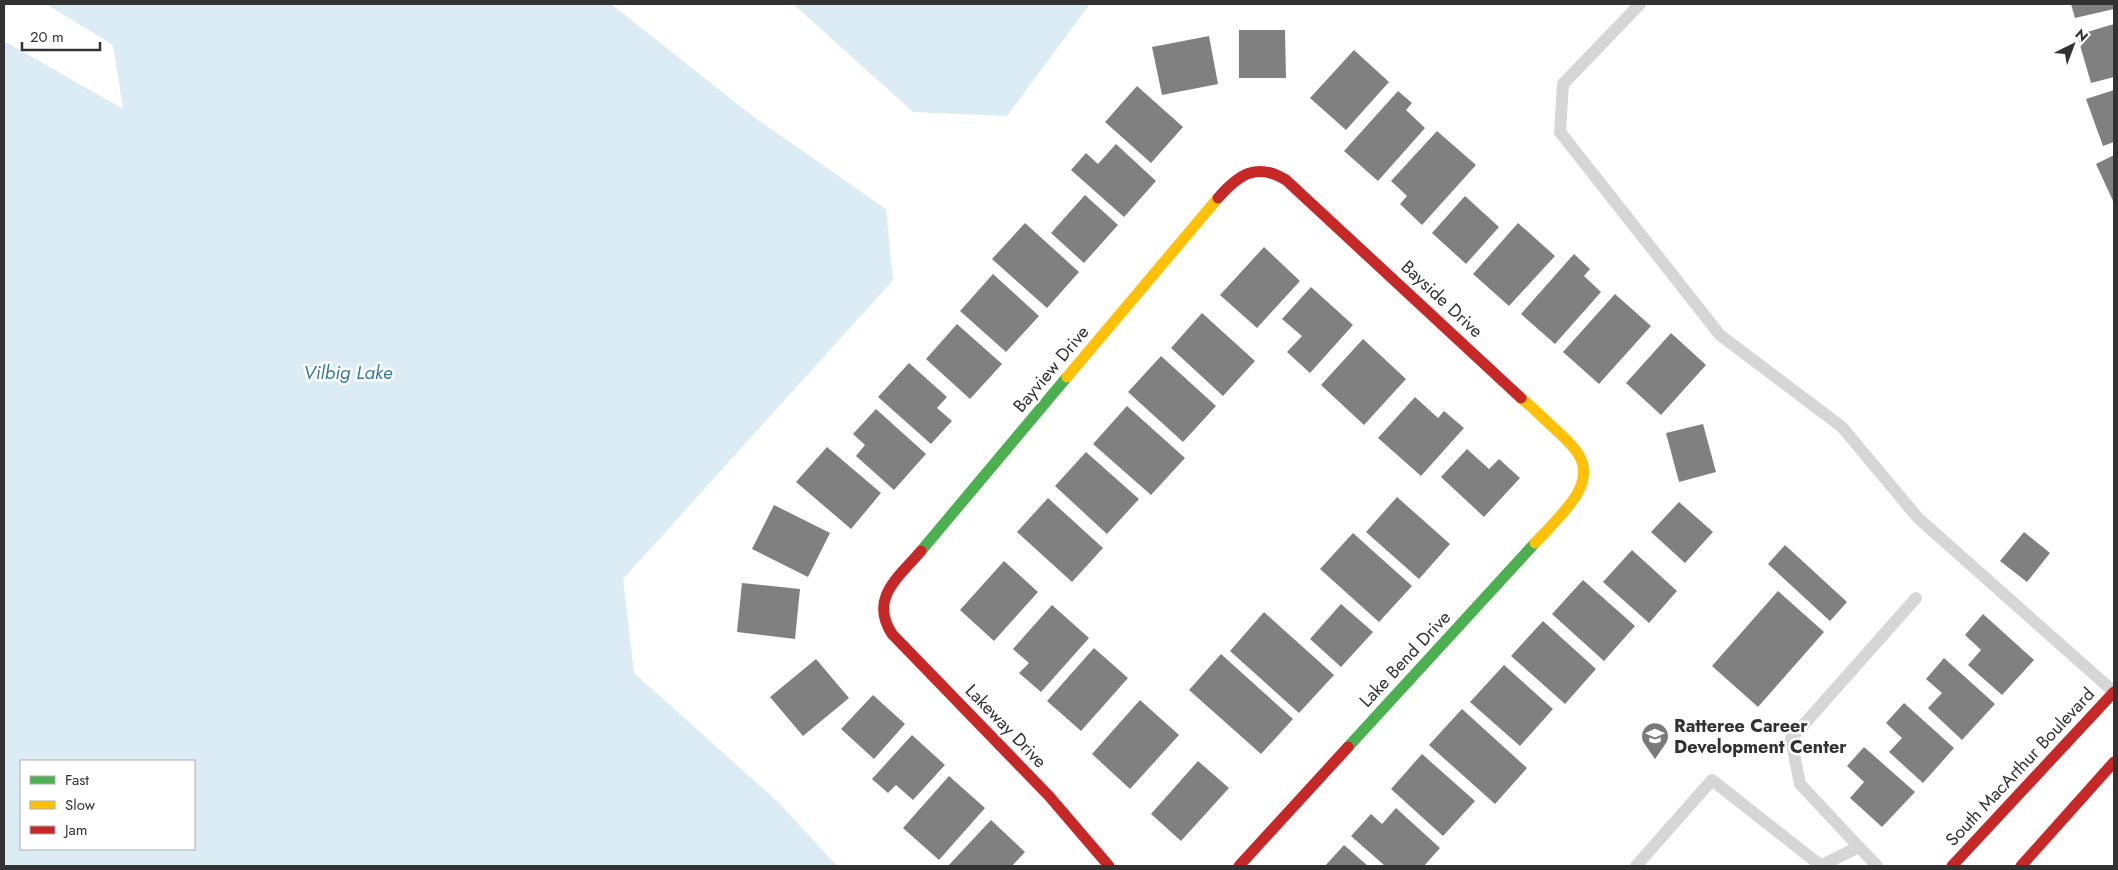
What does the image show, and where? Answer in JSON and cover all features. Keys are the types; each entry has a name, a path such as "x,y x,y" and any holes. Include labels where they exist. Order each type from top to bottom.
{"street":[{"name":"Bayside Drive","path":"1262,169 1283,178 1305,196 1558,432 1578,453 1584,470"},
{"name":"Bayview Drive","path":"882,608 886,595 893,584 1229,185 1241,175 1262,169"},
{"name":"Lake Bend Drive","path":"1240,866 1561,516 1575,499 1582,485 1584,470"},
{"name":"Lakeway Drive","path":"882,608 885,624 892,634 1049,796 1109,866"},
{"name":"South MacArthur Boulevard","path":"1952,866 2114,692"},
{"path":"2099,708 2109,717"},
{"path":"2021,866 2114,762"}],"lane":[{"path":"1640,4 1563,84 1560,132 1720,335 1842,427 1918,518 2114,692"},
{"path":"1877,866 1800,784 1791,739 1916,598"},
{"path":"1636,866 1712,780 1820,866 1859,847"}],"water":[{"name":"Vilbig Lake","path":"46,4 611,4 755,118 886,209 893,280 623,579 634,673 778,802 837,866 4,866 4,41 123,109 113,45"},
{"path":"793,4 1090,4 1007,116 913,112"}],"building":[{"path":"2071,4 2114,4 2114,9 2075,18"},
{"path":"2114,24 2114,77 2091,83 2077,35"},
{"path":"1239,30 1285,30 1286,78 1239,78"},
{"path":"1209,36 1218,84 1162,95 1152,47"},
{"path":"1354,50 1389,82 1346,130 1310,98"},
{"path":"1137,86 1183,127 1151,163 1105,122"},
{"path":"2114,90 2114,142 2103,146 2086,99"},
{"path":"1398,91 1412,103 1406,110 1425,128 1378,181 1344,151"},
{"path":"1437,131 1476,165 1422,225 1400,204 1407,196 1391,181"},
{"path":"1116,144 1156,181 1124,217 1071,170 1086,153 1098,164"},
{"path":"2114,155 2114,203 2096,164"},
{"path":"1085,195 1118,225 1084,263 1051,233"},
{"path":"1465,196 1499,227 1466,264 1432,233"},
{"path":"1025,223 1079,272 1047,308 992,259"},
{"path":"1518,223 1555,256 1509,306 1473,274"},
{"path":"1264,247 1300,281 1257,328 1220,295"},
{"path":"1574,254 1590,269 1584,276 1601,292 1555,344 1521,314"},
{"path":"993,274 1039,316 1006,352 960,311"},
{"path":"1311,287 1353,325 1310,373 1287,352 1302,336 1282,319"},
{"path":"1615,294 1651,326 1599,384 1563,352"},
{"path":"1202,313 1255,361 1223,396 1171,348"},
{"path":"957,324 1002,364 970,399 926,359"},
{"path":"1671,333 1706,365 1661,415 1626,383"},
{"path":"1363,339 1406,379 1364,425 1321,385"},
{"path":"1161,356 1216,406 1183,442 1128,392"},
{"path":"909,363 947,397 937,408 952,421 931,444 878,397"},
{"path":"1415,397 1438,418 1444,411 1464,428 1421,476 1378,438"},
{"path":"1127,406 1185,458 1151,495 1093,444"},
{"path":"876,409 926,454 894,490 856,456 865,445 853,434"},
{"path":"1703,424 1716,472 1679,482 1666,433"},
{"path":"827,447 881,493 851,529 796,482"},
{"path":"1467,449 1489,469 1499,459 1520,478 1484,517 1441,477"},
{"path":"1086,452 1139,499 1107,534 1055,486"},
{"path":"1397,497 1450,544 1419,579 1366,532"},
{"path":"1048,498 1103,548 1072,582 1017,532"},
{"path":"1679,502 1713,532 1685,563 1651,532"},
{"path":"774,505 830,533 808,577 752,549"},
{"path":"2024,532 2050,553 2027,582 2000,561"},
{"path":"1353,533 1412,586 1379,622 1320,569"},
{"path":"1785,545 1847,602 1830,621 1768,564"},
{"path":"1632,550 1677,591 1649,623 1603,582"},
{"path":"1004,561 1038,592 994,641 960,610"},
{"path":"1583,580 1635,626 1604,661 1552,614"},
{"path":"742,583 800,589 795,639 737,632"},
{"path":"1778,591 1824,632 1758,707 1712,666"},
{"path":"1341,604 1373,632 1341,667 1310,639"},
{"path":"1052,605 1089,638 1041,692 1019,673 1029,663 1013,649"},
{"path":"1264,612 1334,675 1299,713 1230,651"},
{"path":"1983,614 2034,660 2002,695 1968,665 1981,650 1965,635"},
{"path":"1543,621 1596,669 1565,704 1511,656"},
{"path":"1094,648 1128,678 1081,731 1047,701"},
{"path":"1221,654 1293,719 1261,754 1189,690"},
{"path":"1944,658 1995,704 1962,740 1928,708 1942,693 1926,679"},
{"path":"816,659 849,698 803,736 770,697"},
{"path":"1504,665 1553,709 1520,746 1470,702"},
{"path":"873,695 905,724 874,759 841,729"},
{"path":"1140,700 1179,735 1130,789 1092,754"},
{"path":"1904,703 1954,748 1923,783 1889,752 1902,738 1886,723"},
{"path":"1462,709 1527,768 1495,804 1429,745"},
{"path":"912,735 945,765 913,800 896,785 888,793 872,779"},
{"path":"1864,747 1915,792 1882,827 1850,798 1864,782 1847,766"},
{"path":"1422,754 1475,801 1443,836 1391,789"},
{"path":"1198,761 1229,788 1181,841 1151,814"},
{"path":"949,776 985,808 939,860 903,828"},
{"path":"1396,808 1440,848 1424,866 1385,866 1351,836 1371,814 1382,824"},
{"path":"991,820 1025,852 1012,866 948,866"},
{"path":"1344,845 1368,866 1325,866"}],"traffic: fast":[{"path":"921,551 1067,377"},
{"path":"1348,747 1535,543"}],"traffic: slow":[{"path":"1067,377 1218,198"},
{"path":"1521,398 1576,450 1583,466 1584,474 1582,483 1573,501 1535,543"}],"traffic: jam":[{"path":"1218,198 1233,183 1249,173 1257,171 1266,172 1286,180 1521,398"},
{"path":"921,551 889,589 885,599 886,621 892,634 1049,796 1109,866"},
{"path":"1952,866 2114,692"},
{"path":"1239,866 1348,747"},
{"path":"2021,866 2114,762"}],"place":[{"name":"Ratteree Career Development Center","path":"1655,760"}]}
